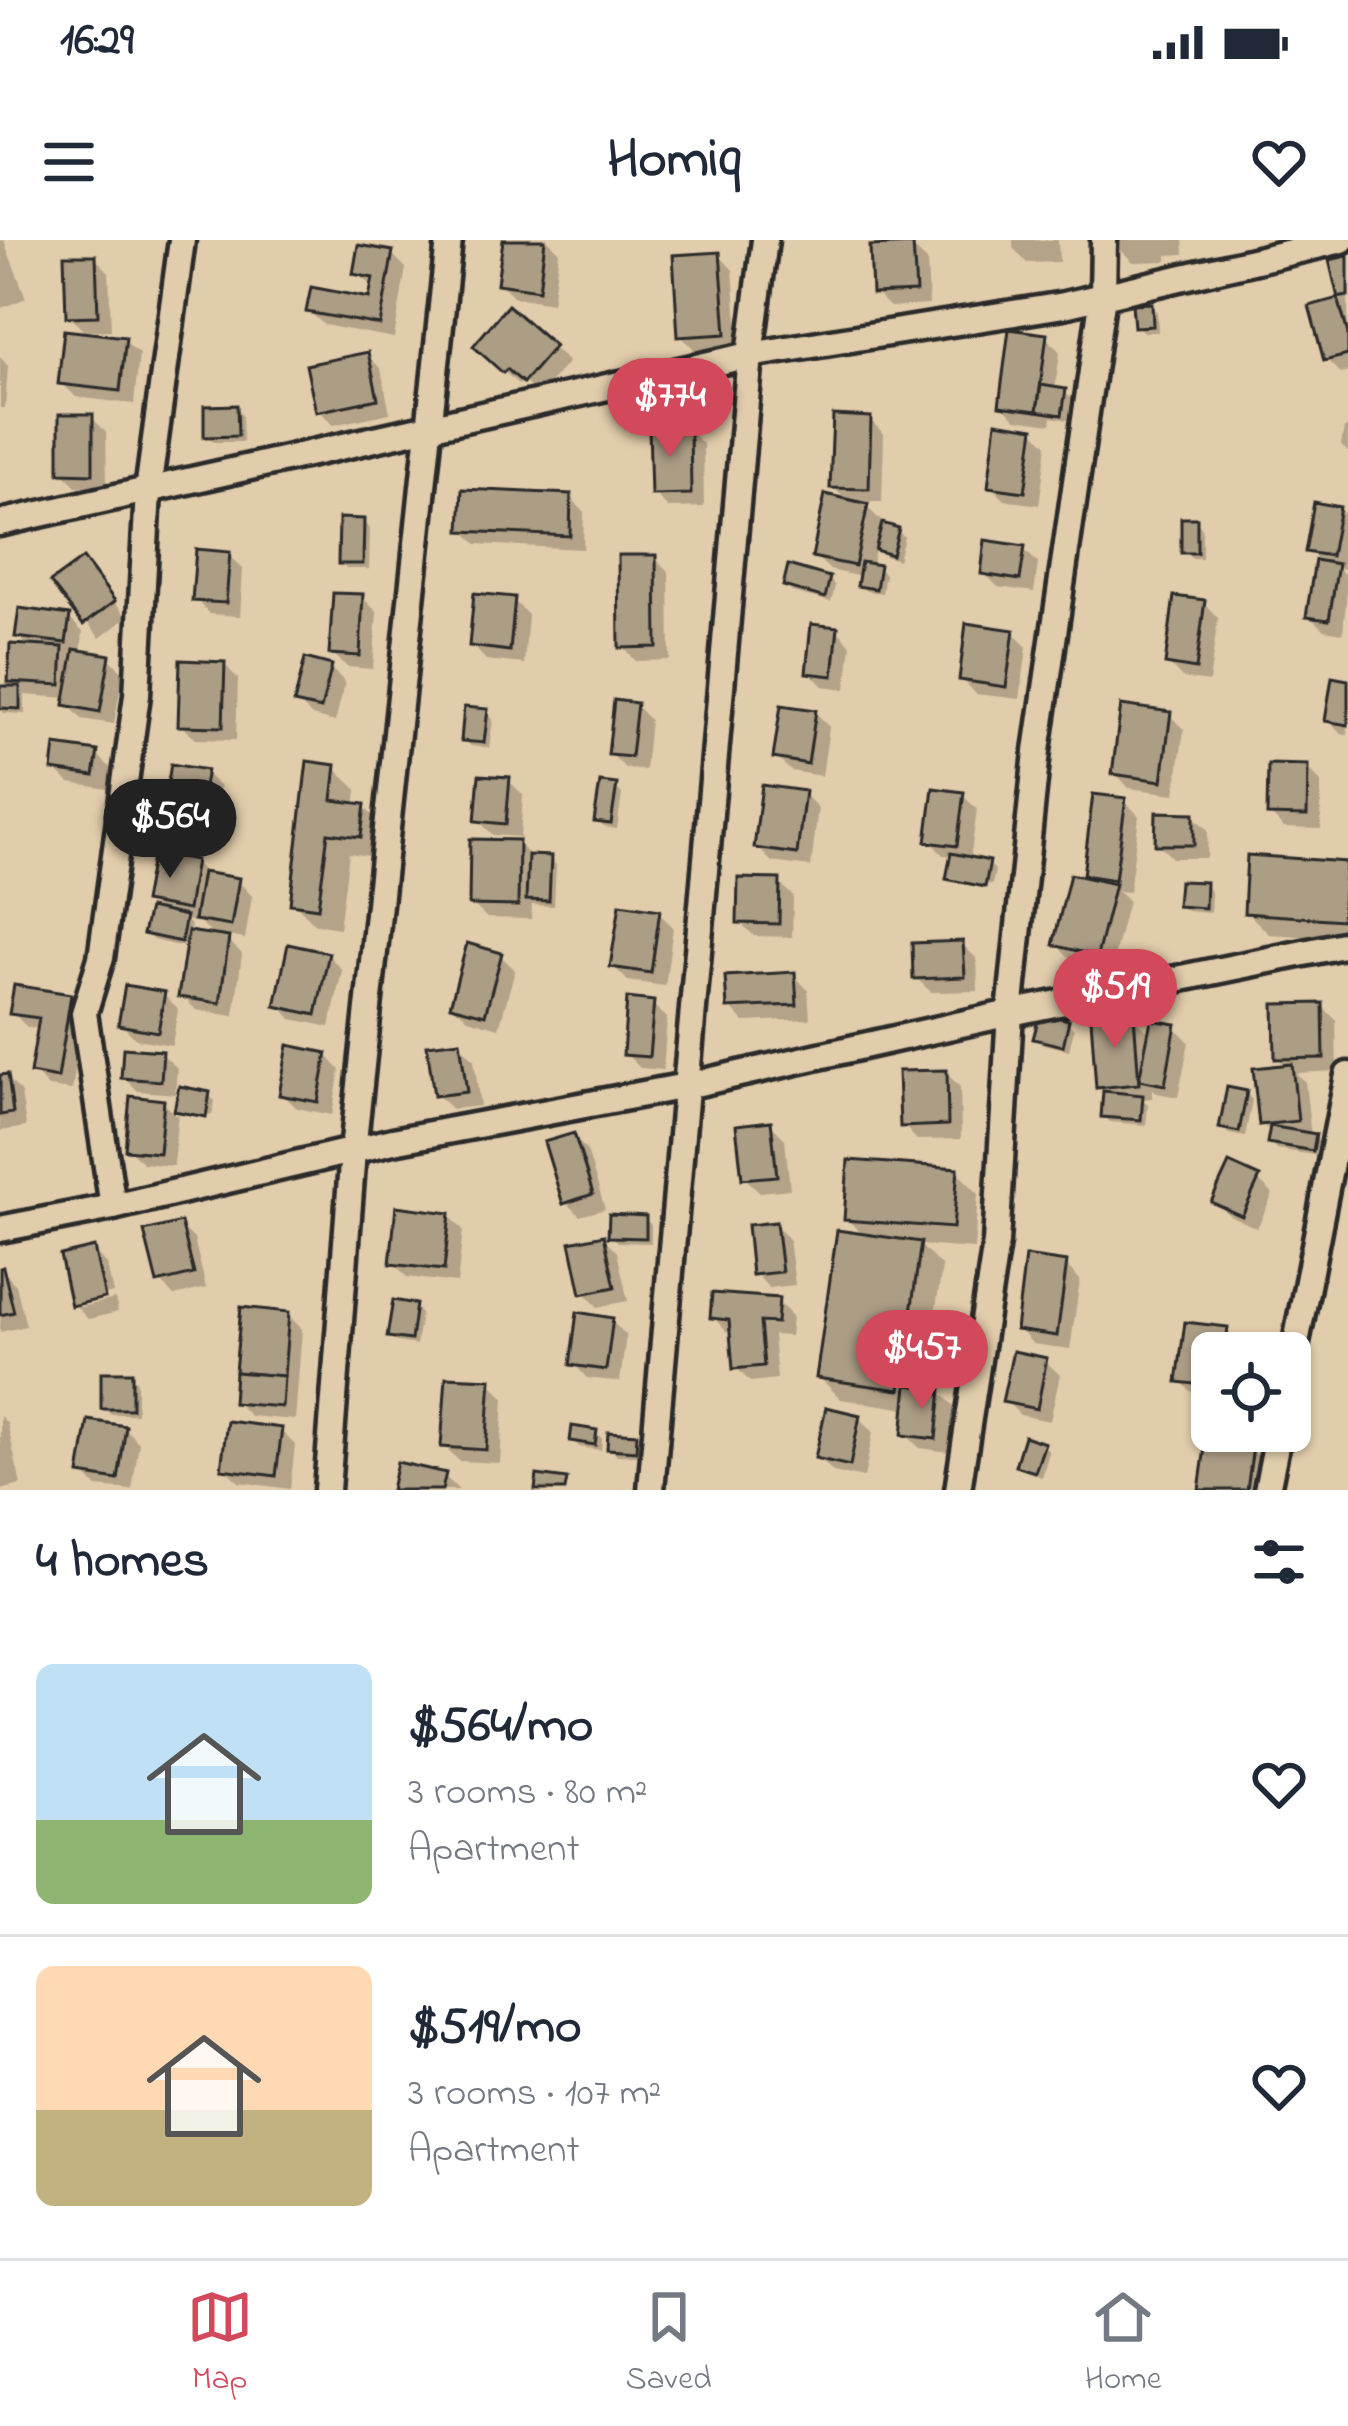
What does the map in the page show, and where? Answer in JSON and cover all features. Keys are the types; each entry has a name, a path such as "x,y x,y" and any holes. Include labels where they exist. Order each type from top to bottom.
{"street":[{"path":"113,1207 84,1013 101,958 136,695 148,491 182,240"},
{"path":"327,1490 353,1151 449,240"},
{"path":"651,1490 750,355 765,240"},
{"path":"958,1490 996,1243 1010,1013 1037,751 1103,296 1104,240"},
{"path":"0,524 750,355 1064,305 1342,240"},
{"path":"0,1229 393,1141 686,1086 1348,944"},
{"path":"1298,1332 1348,1075"},
{"path":"1268,1490 1275,1452"}],"building":[{"path":"503,240 545,240 539,290 497,284"},
{"path":"913,244 916,292 872,294 870,246"},
{"path":"358,245 393,251 380,325 306,312 311,287 369,298 373,278 353,274"},
{"path":"720,252 726,334 678,337 673,255"},
{"path":"64,255 96,255 98,316 66,317"},
{"path":"1348,256 1348,296 1338,298 1329,260"},
{"path":"1338,298 1348,334 1348,355 1324,361 1309,306"},
{"path":"1152,303 1153,326 1134,327 1132,304"},
{"path":"508,305 555,346 523,383 507,369 503,373 473,346"},
{"path":"1009,329 1047,334 1037,411 999,406"},
{"path":"64,330 126,337 120,391 58,384"},
{"path":"368,352 378,399 316,412 306,365"},
{"path":"1041,385 1066,389 1062,415 1037,411"},
{"path":"237,405 238,436 204,437 204,406"},
{"path":"59,414 93,414 93,474 59,473"},
{"path":"833,415 871,417 869,489 830,488"},
{"path":"996,422 1034,428 1025,492 988,487"},
{"path":"690,426 691,494 651,495 649,427"},
{"path":"462,489 571,494 570,536 460,531"},
{"path":"825,494 868,504 855,566 812,557"},
{"path":"1314,502 1340,507 1331,556 1305,552"},
{"path":"339,518 364,519 363,564 338,564"},
{"path":"1181,518 1197,518 1197,553 1181,553"},
{"path":"882,523 899,528 892,555 875,550"},
{"path":"985,540 1025,546 1020,580 981,574"},
{"path":"196,549 230,552 226,603 192,601"},
{"path":"618,555 656,555 657,647 619,648"},
{"path":"83,558 115,601 83,625 50,582"},
{"path":"1315,560 1338,564 1329,620 1306,617"},
{"path":"861,562 880,565 876,589 857,586"},
{"path":"788,565 830,577 825,598 783,586"},
{"path":"333,593 363,594 360,656 329,654"},
{"path":"474,593 515,597 510,651 469,646"},
{"path":"1174,596 1205,600 1196,669 1165,664"},
{"path":"19,608 70,615 66,643 15,637"},
{"path":"966,623 1014,630 1006,687 959,680"},
{"path":"811,624 838,627 833,676 806,673"},
{"path":"10,644 63,647 61,685 8,682"},
{"path":"74,649 110,655 100,712 64,705"},
{"path":"305,658 332,665 321,709 294,703"},
{"path":"180,660 225,662 223,727 178,726"},
{"path":"1332,677 1348,680 1348,725 1325,721"},
{"path":"0,686 20,686 20,709 0,708"},
{"path":"614,700 637,703 631,757 608,755"},
{"path":"781,705 816,710 808,764 773,758"},
{"path":"1121,705 1171,712 1162,781 1112,774"},
{"path":"464,707 488,709 484,743 461,741"},
{"path":"55,745 98,751 94,776 52,770"},
{"path":"307,761 336,765 332,800 365,804 361,837 328,833 318,908 290,904"},
{"path":"171,764 207,770 198,818 163,811"},
{"path":"1268,764 1308,765 1307,816 1267,815"},
{"path":"479,775 510,777 506,824 475,821"},
{"path":"600,782 617,784 611,824 594,822"},
{"path":"762,785 805,791 797,854 754,848"},
{"path":"933,788 964,792 957,846 926,842"},
{"path":"1093,794 1126,798 1115,880 1083,875"},
{"path":"1156,812 1194,813 1194,845 1155,845"},
{"path":"470,839 519,840 518,906 469,905"},
{"path":"153,852 196,860 188,910 144,902"},
{"path":"951,853 990,861 985,887 946,879"},
{"path":"528,855 551,856 549,901 526,900"},
{"path":"1247,855 1346,862 1342,920 1244,913"},
{"path":"202,872 239,878 231,926 194,920"},
{"path":"1070,874 1115,884 1097,956 1053,945"},
{"path":"738,878 780,879 779,924 737,923"},
{"path":"1179,881 1206,882 1205,908 1177,906"},
{"path":"620,904 660,910 651,973 610,967"},
{"path":"149,908 186,916 181,942 143,934"},
{"path":"188,931 229,937 220,1003 178,997"},
{"path":"963,941 965,977 913,979 912,943"},
{"path":"467,943 502,953 485,1015 450,1006"},
{"path":"288,944 329,953 316,1015 275,1006"},
{"path":"795,972 797,1005 727,1008 725,976"},
{"path":"14,985 71,994 58,1078 30,1073 39,1018 9,1014"},
{"path":"125,985 165,992 158,1032 118,1025"},
{"path":"627,998 654,1001 649,1057 623,1055"},
{"path":"1323,1003 1324,1058 1275,1059 1274,1004"},
{"path":"1040,1013 1069,1020 1063,1046 1033,1039"},
{"path":"1134,1014 1139,1084 1096,1088 1091,1018"},
{"path":"1151,1020 1176,1024 1165,1085 1139,1080"},
{"path":"460,1041 467,1092 434,1096 427,1045"},
{"path":"288,1045 327,1053 318,1102 279,1095"},
{"path":"123,1048 163,1051 161,1081 121,1078"},
{"path":"1292,1064 1298,1121 1259,1125 1253,1068"},
{"path":"947,1070 948,1125 900,1127 898,1071"},
{"path":"8,1074 13,1113 0,1115 0,1075"},
{"path":"179,1086 210,1092 206,1117 174,1111"},
{"path":"1227,1087 1247,1091 1239,1132 1219,1128"},
{"path":"1103,1091 1143,1095 1141,1120 1101,1117"},
{"path":"130,1096 164,1100 159,1153 125,1150"},
{"path":"771,1121 777,1176 742,1179 736,1125"},
{"path":"1270,1126 1316,1134 1313,1151 1267,1143"},
{"path":"574,1133 593,1194 563,1204 544,1142"},
{"path":"848,1160 958,1168 953,1228 844,1220"},
{"path":"1229,1163 1260,1177 1242,1216 1211,1202"},
{"path":"396,1206 450,1213 444,1270 390,1264"},
{"path":"609,1214 646,1216 646,1238 608,1237"},
{"path":"181,1222 194,1274 157,1283 144,1231"},
{"path":"776,1222 782,1272 752,1275 747,1225"},
{"path":"837,1230 921,1242 900,1390 816,1378"},
{"path":"604,1235 615,1287 581,1294 570,1242"},
{"path":"94,1247 105,1298 71,1306 60,1255"},
{"path":"1025,1256 1067,1262 1057,1336 1016,1330"},
{"path":"0,1268 14,1312 0,1315"},
{"path":"712,1293 779,1298 777,1323 760,1322 764,1366 733,1369 729,1320 710,1318"},
{"path":"393,1300 416,1304 411,1340 387,1337"},
{"path":"241,1307 289,1312 284,1376 235,1372"},
{"path":"577,1312 613,1318 606,1370 570,1365"},
{"path":"1185,1322 1228,1327 1227,1332 1191,1332 1191,1384 1177,1382"},
{"path":"1013,1351 1047,1358 1037,1409 1002,1402"},
{"path":"101,1372 132,1372 132,1409 101,1409"},
{"path":"235,1372 284,1376 282,1407 233,1403"},
{"path":"446,1377 491,1379 486,1450 441,1447"},
{"path":"907,1385 941,1389 936,1439 902,1435"},
{"path":"826,1407 860,1415 850,1466 815,1458"},
{"path":"88,1420 126,1426 118,1480 79,1474"},
{"path":"227,1421 282,1428 276,1476 221,1469"},
{"path":"572,1426 597,1430 595,1445 570,1441"},
{"path":"608,1432 637,1434 636,1451 607,1449"},
{"path":"1024,1436 1045,1443 1035,1472 1015,1466"},
{"path":"1204,1452 1252,1452 1247,1490 1199,1490"},
{"path":"397,1462 446,1473 442,1490 391,1490"},
{"path":"537,1475 567,1479 565,1490 535,1490"}]}
